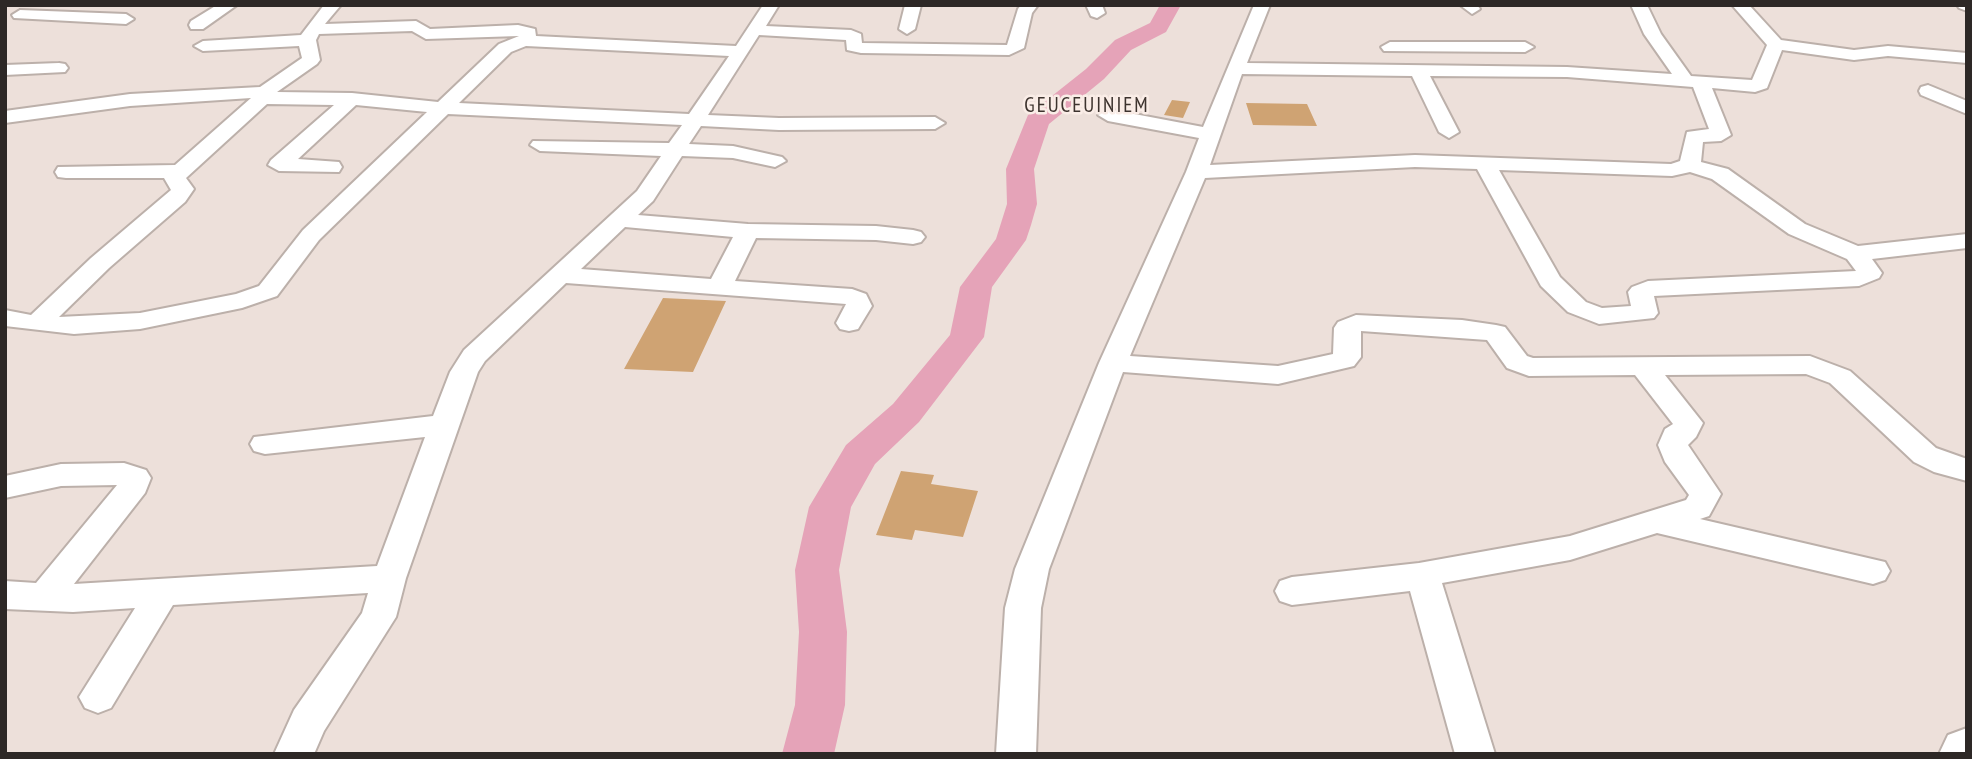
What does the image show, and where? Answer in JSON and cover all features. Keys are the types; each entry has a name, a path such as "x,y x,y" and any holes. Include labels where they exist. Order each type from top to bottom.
{"street":[{"path":"13,16 39,5"},
{"path":"197,25 229,5"},
{"path":"37,324 177,197 183,189 174,178 180,171 264,95 311,60 309,35 333,5"},
{"path":"294,754 308,722 378,617 389,578 444,425 464,372 474,356 645,196 771,5"},
{"path":"907,29 914,5"},
{"path":"413,49 505,48 524,41 746,41 851,35 855,38 853,46 861,48 1009,50 1015,48 1024,12 1030,5"},
{"path":"1016,754 1025,594 1113,363 1196,172 1262,5"},
{"path":"1639,5 1653,34 1692,80 1721,135 1694,136 1690,165"},
{"path":"1740,5 1776,44 1854,55 1888,51 1967,58"},
{"path":"13,16 126,19"},
{"path":"202,46 416,26 426,34 518,30 529,33 524,41"},
{"path":"1235,68 1567,72 1758,85 1776,44"},
{"path":"1390,47 1525,47"},
{"path":"1434,47 1459,72"},
{"path":"5,318 37,324 74,326 139,321 262,294 279,280 311,235 505,48"},
{"path":"5,70 59,68"},
{"path":"1419,72 1449,132"},
{"path":"1928,91 1967,108"},
{"path":"5,117 119,102 264,95 352,99 443,108 696,120 803,124 935,123"},
{"path":"331,167 281,166 279,163 352,99"},
{"path":"1108,115 1210,134"},
{"path":"540,145 733,152 775,161"},
{"path":"1196,172 1415,161 1484,163 1672,170 1690,165 1720,174 1797,229 1855,254 1869,269 1868,276 1648,289 1641,292 1646,310 1641,315 1588,314 1569,301 1550,281 1484,163"},
{"path":"66,172 180,171"},
{"path":"618,220 748,232 876,233 913,237"},
{"path":"719,287 748,232"},
{"path":"1855,254 1967,242"},
{"path":"558,275 852,297 857,299 859,306 849,323"},
{"path":"1113,363 1278,375 1344,360 1347,357 1347,328 1356,323 1462,328 1496,333 1517,362 1525,366 1799,364 1820,367 1840,377 1925,455 1945,465 1967,470"},
{"path":"1292,591 1423,576 1435,571 1570,548 1661,522 1698,508 1705,498 1702,487 1673,450 1676,436 1686,430 1688,423 1643,366"},
{"path":"265,444 444,425"},
{"path":"5,487 61,475 124,474 135,478 134,485 44,597"},
{"path":"1661,522 1872,571"},
{"path":"1423,576 1475,754"},
{"path":"5,595 44,597 389,578"},
{"path":"98,697 164,591"},
{"path":"1959,754 1962,747 1967,745"}],"building":[{"path":"1172,100 1190,102 1183,118 1164,115"},
{"path":"1246,103 1307,104 1317,126 1253,125"},
{"path":"663,298 726,301 693,372 624,369"},
{"path":"901,471 934,475 931,484 978,491 963,537 915,530 912,540 876,535"}],"waterway":[{"path":"808,754 820,705 823,632 817,570 830,507 860,455 906,413 967,337 976,287 1011,240 1016,225 1022,204 1020,169 1037,121 1095,74 1123,45 1158,27 1171,5"}],"district":[{"name":"GEUCEUINIEM","path":"1087,106"}]}
